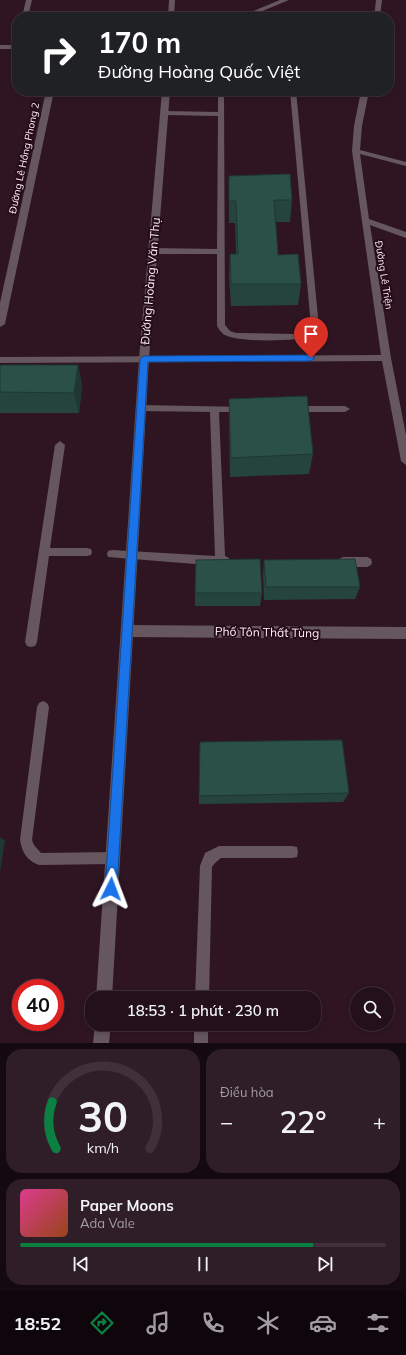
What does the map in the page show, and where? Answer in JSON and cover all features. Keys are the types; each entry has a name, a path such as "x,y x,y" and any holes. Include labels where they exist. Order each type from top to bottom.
{"street":[{"path":"171,12 172,0"},
{"path":"255,12 286,0"},
{"path":"378,12 379,0"},
{"path":"0,47 12,47"},
{"name":"Đường Lê Hồng Phong 2","path":"0,324 49,96"},
{"name":"Đường Hoàng Văn Thụ","path":"104,991 144,359 166,96"},
{"name":"Đường Lê Triện","path":"364,96 358,126 356,151 386,358 406,461"},
{"path":"356,151 406,164"},
{"path":"365,220 406,234"},
{"path":"0,360 386,358"},
{"name":"Phố Tôn Thất Tùng","path":"127,631 406,633"},
{"path":"101,1043 102,1031"}],"lane":[{"path":"26,12 29,0"},
{"path":"221,96 225,179 221,252 221,326 227,333 236,336 295,338 312,334 315,327 297,179 293,96"},
{"path":"164,113 221,114"},
{"path":"153,251 221,252"},
{"path":"141,408 214,410 253,409"},
{"path":"283,409 345,408"},
{"path":"214,410 220,560"},
{"path":"31,642 60,445"},
{"path":"44,552 86,552"},
{"path":"112,554 235,561"},
{"path":"336,562 367,562"},
{"path":"43,707 26,840 28,849 40,859 113,858"},
{"path":"202,991 206,866 210,858 219,852 292,852"},
{"path":"201,1031 201,1043"}],"building":[{"path":"290,174 292,200 274,200 278,255 298,254 301,284 231,284 230,254 238,254 236,201 229,201 229,176"},
{"path":"0,365 78,365 74,393 0,392"},
{"path":"307,396 313,454 231,458 229,399"},
{"path":"260,559 262,593 195,593 196,560"},
{"path":"355,559 360,587 266,587 264,560"},
{"path":"342,740 349,793 199,796 200,742"}],"route":[{"path":"111,889 144,359 311,358"}]}
